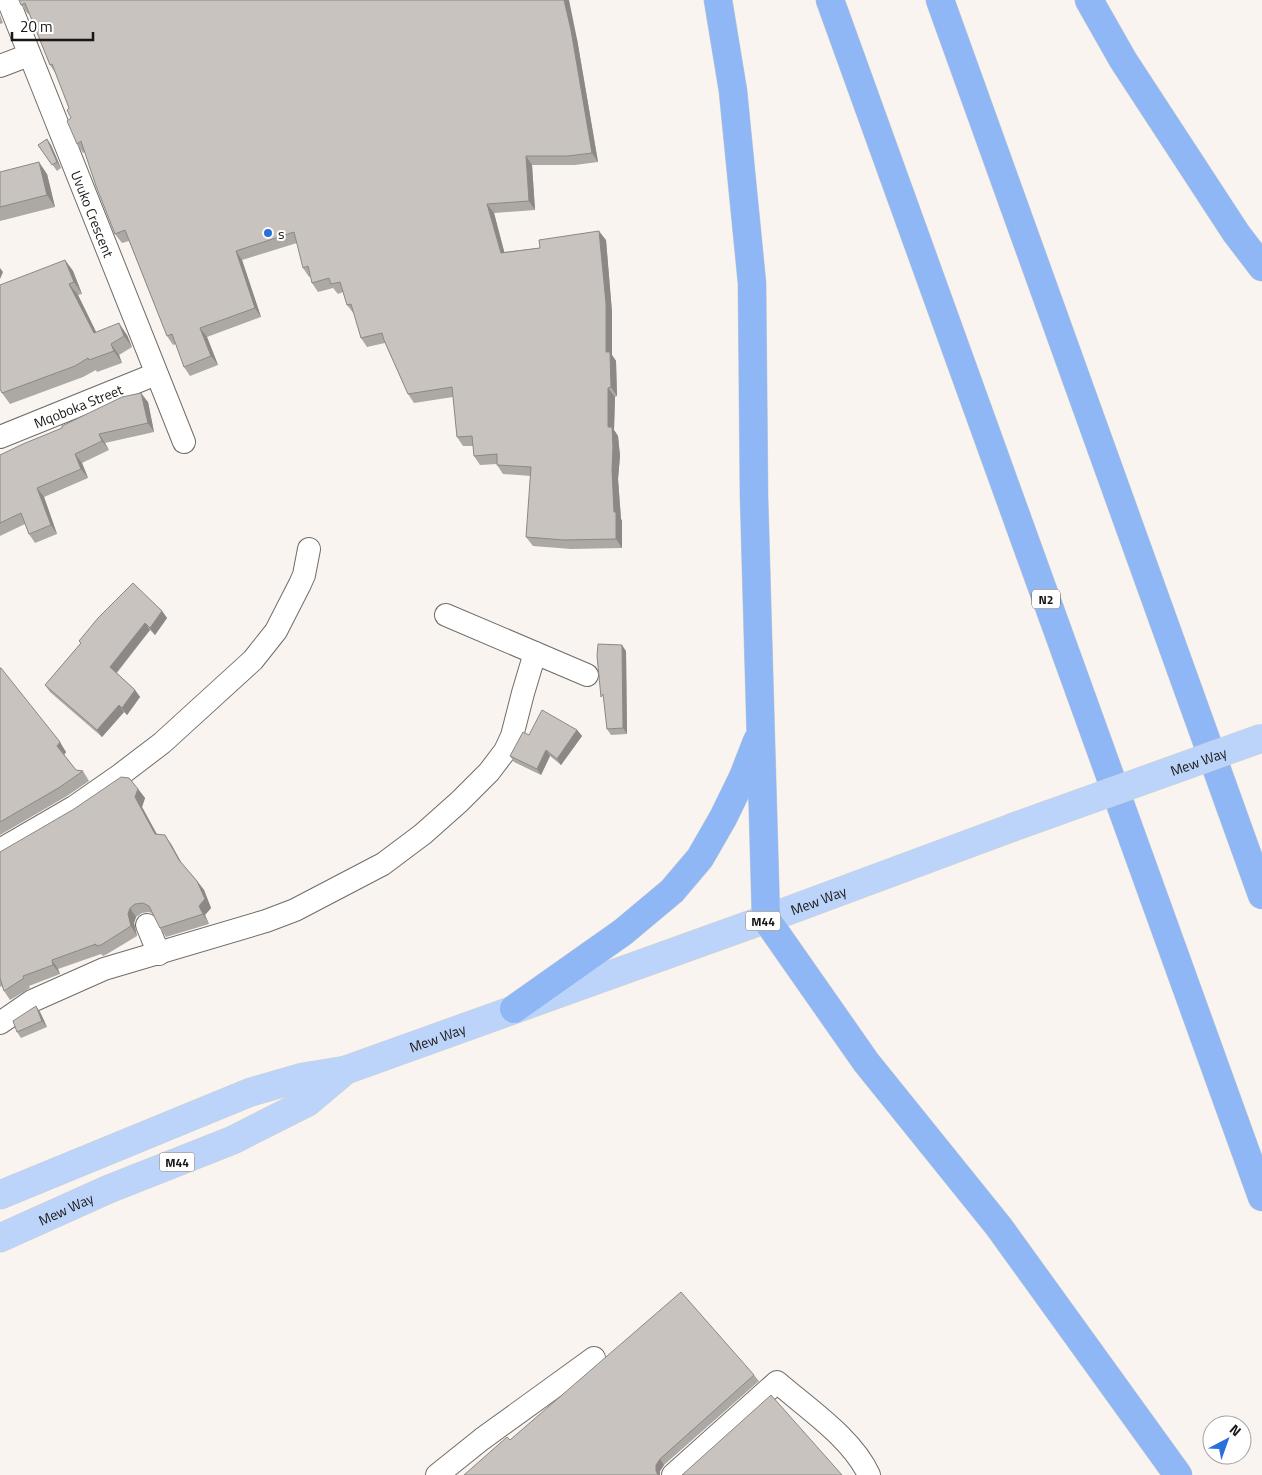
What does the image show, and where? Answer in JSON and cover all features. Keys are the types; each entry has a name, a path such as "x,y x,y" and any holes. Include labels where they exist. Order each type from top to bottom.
{"highway":[{"path":"718,0 734,91 752,283 754,496 766,919 866,1062 1000,1227 1178,1475"},
{"name":"N2","path":"830,0 1262,1197"},
{"path":"940,0 1262,895"},
{"path":"1089,0 1123,60 1236,233 1262,267"},
{"path":"514,1009 623,932 672,891 700,858 723,818 743,777 761,730"}],"main road":[{"name":"Mew Way","path":"0,1195 251,1092 302,1077 346,1070 1262,738"},
{"name":"Mew Way","path":"0,1238 109,1189 233,1140 308,1102 346,1070"}],"street":[{"name":"Uvuko Crescent","path":"8,0 184,442"},
{"path":"0,66 29,55"},
{"name":"Mqoboka Street","path":"0,437 156,374"},
{"path":"0,850 74,807 162,743 253,660 276,631 300,584 304,575 309,549"},
{"path":"446,615 587,675"},
{"path":"0,1023 32,1001 84,977 266,921 295,910 383,864 423,834 459,802 489,772 505,751 512,736 535,653"},
{"path":"147,926 159,954"},
{"path":"437,1475 482,1439 594,1358"},
{"path":"673,1475 777,1382 830,1426 866,1467 869,1475"}],"building":[{"path":"19,0 564,0 592,153 568,156 526,156 529,201 487,204 501,253 540,248 539,240 599,231 606,303 606,352 610,352 611,387 608,388 608,427 612,427 612,470 614,512 616,512 616,539 564,540 526,537 531,467 497,465 497,454 474,456 472,436 457,437 452,387 408,394 382,333 361,338 351,304 347,305 340,282 331,284 329,278 312,283 308,266 303,268 294,232 236,251 255,308 200,328 211,356 184,367 172,334 167,336 125,230 115,234 81,141 77,144 67,121 71,118 67,110 69,108 52,64 50,65 25,3 21,5"},
{"path":"47,139 57,162 52,165 38,145"},
{"path":"39,162 47,195 0,207 0,172"},
{"path":"65,260 74,282 69,284 94,333 119,323 124,336 111,344 114,351 89,360 88,358 75,366 2,393 0,389 0,285"},
{"path":"141,393 148,423 99,434 102,441 75,454 81,469 37,488 51,525 29,534 21,513 0,523 0,455 62,428 62,426 122,397"},
{"path":"133,583 162,611 150,628 145,623 110,667 135,690 122,708 119,705 97,730 45,685 81,643 79,641 98,618"},
{"path":"598,644 622,645 623,728 607,729 603,694 601,697 597,656"},
{"path":"0,668 60,742 57,746 76,770 83,771 60,787 0,822"},
{"path":"542,710 577,730 557,759 546,750 537,769 510,756 523,732 529,735"},
{"path":"121,777 129,778 138,789 135,797 155,834 165,835 179,860 197,881 205,899 199,906 203,914 160,928 149,906 143,903 135,904 130,908 128,914 131,926 101,945 96,946 96,944 52,960 53,965 23,976 24,978 4,991 0,978 0,852 74,809"},
{"path":"36,1006 42,1021 17,1032 13,1021"},
{"path":"681,1292 754,1375 660,1459 656,1465 658,1475 464,1475 507,1437 510,1440"},
{"path":"771,1395 842,1475 682,1475"}],"place":[{"name":"s","path":"268,233"}]}
